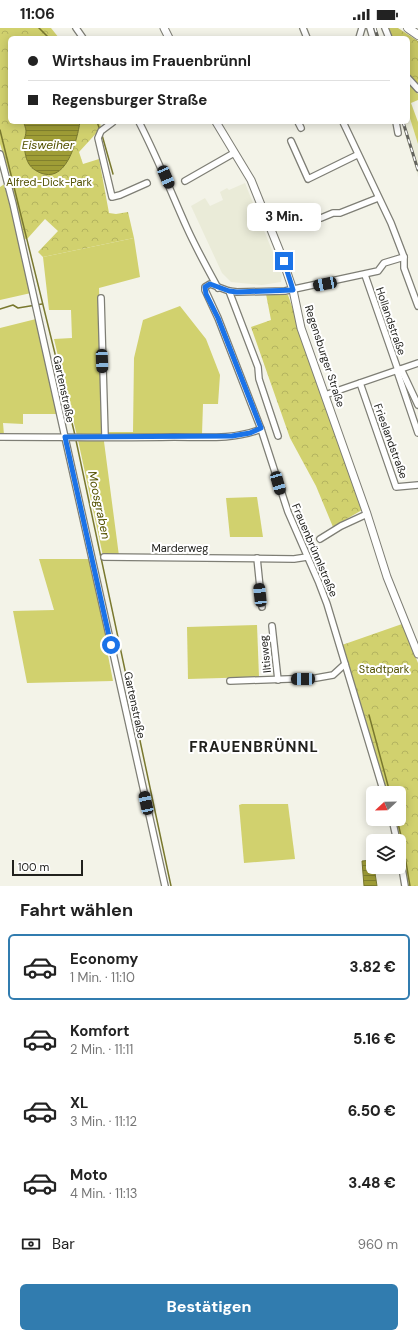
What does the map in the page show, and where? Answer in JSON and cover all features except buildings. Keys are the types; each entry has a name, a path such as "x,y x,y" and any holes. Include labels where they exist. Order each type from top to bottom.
{"main road":[{"path":"408,28 418,35"}],"street":[{"path":"410,80 418,89"},
{"path":"140,124 155,153 187,228 218,288 229,291 293,290 378,272 384,262 404,257"},
{"name":"Regensburger Straße","path":"217,124 251,180 280,252 293,290 302,328 367,514 393,595 418,654"},
{"path":"299,124 301,128"},
{"path":"343,124 391,223 404,257 404,268 418,306"},
{"path":"396,124 398,133"},
{"path":"102,128 99,143 112,197 147,183"},
{"path":"291,141 308,179 358,155"},
{"path":"184,181 234,153"},
{"name":"Gartenstraße","path":"0,154 36,305 165,886"},
{"path":"321,218 333,213 340,213 378,198"},
{"name":"Hollandstraße","path":"365,275 418,433"},
{"name":"Frauenbrünnlstraße","path":"218,288 207,285 205,287 206,294 218,318 261,428 282,498 327,604 382,786"},
{"path":"229,291 258,367 259,379 278,436"},
{"path":"101,298 105,436"},
{"name":"Hollandstraße","path":"398,370 418,363"},
{"path":"326,395 398,370"},
{"name":"Hollandstraße","path":"398,370 418,405"},
{"name":"Frieslandstraße","path":"360,383 396,487 418,485"},
{"path":"0,437 232,436 250,433 261,428"},
{"path":"320,539 341,526 367,514"},
{"name":"Marderweg","path":"104,557 294,559 307,557"},
{"path":"257,558 262,607"},
{"name":"Iltisweg","path":"272,626 278,680"},
{"name":"Iltisweg","path":"230,681 316,678 329,676 336,673 345,664"},
{"path":"403,874 405,886"}],"shaded area":[{"path":"410,118 418,144 418,177 402,124 410,124"},
{"path":"245,183 282,275 281,282 262,285 231,282 222,273 191,206 205,198 210,206 223,200 220,192 227,188 229,190"}],"green space":[{"name":"Alfred-Dick-Park","path":"0,28 51,28 57,36 8,36 8,124 100,124 101,128 79,152 83,164 99,159 109,213 116,214 128,212 134,238 43,257 38,252 58,231 45,219 28,238 24,240 10,175 0,144"},
{"path":"387,28 398,28 418,41 418,85 410,75 410,36 391,36"},
{"path":"410,85 418,94 418,100 411,103 418,122 418,144 410,118"},
{"path":"6,183 31,293 0,300 0,187"},
{"path":"134,238 140,277 99,288 103,432 133,432 134,358 143,320 180,306 206,339 220,375 218,404 203,404 202,434 103,434 119,556 103,556 54,339 72,338 71,310 49,310 43,257"},
{"path":"266,294 288,295 362,510 333,527 316,486 290,438 251,327 271,320"},
{"path":"36,319 57,414 23,414 23,424 3,423 4,435 0,435 0,328"},
{"path":"257,497 263,537 230,537 226,498"},
{"path":"39,559 90,559 108,639 105,640 113,681 27,683 13,611 54,610"},
{"name":"Stadtpark","path":"402,624 418,663 418,886 407,886 405,874 406,834 397,834 395,826 406,826 406,786 385,786 342,645"},
{"path":"257,625 259,677 188,679 187,627"},
{"path":"288,804 295,859 244,863 239,805"}],"water":[{"name":"Eisweiher","path":"24,124 80,124 74,148 70,157 59,171 52,174 40,173 30,166 25,149 24,140 26,131"},
{"path":"362,861 366,861 366,874 375,874 377,886 364,886"}],"waterway":[{"path":"39,28 47,36"},
{"path":"98,124 100,130"},
{"name":"Moosgraben","path":"0,130 74,431 171,886"},
{"path":"102,135 113,174"},
{"path":"0,309 13,305 18,308 42,304"},
{"path":"369,715 388,786"},
{"path":"399,826 410,886"}],"railway":[{"path":"375,28 377,36"},
{"path":"404,124 418,170"}],"district":[{"name":"FRAUENBRÜNNL","path":"254,747"}],"route":[{"path":"111,645 65,437 232,436 250,433 261,428 218,318 206,294 205,287 210,284 229,291 237,292 293,290 284,261"}]}
